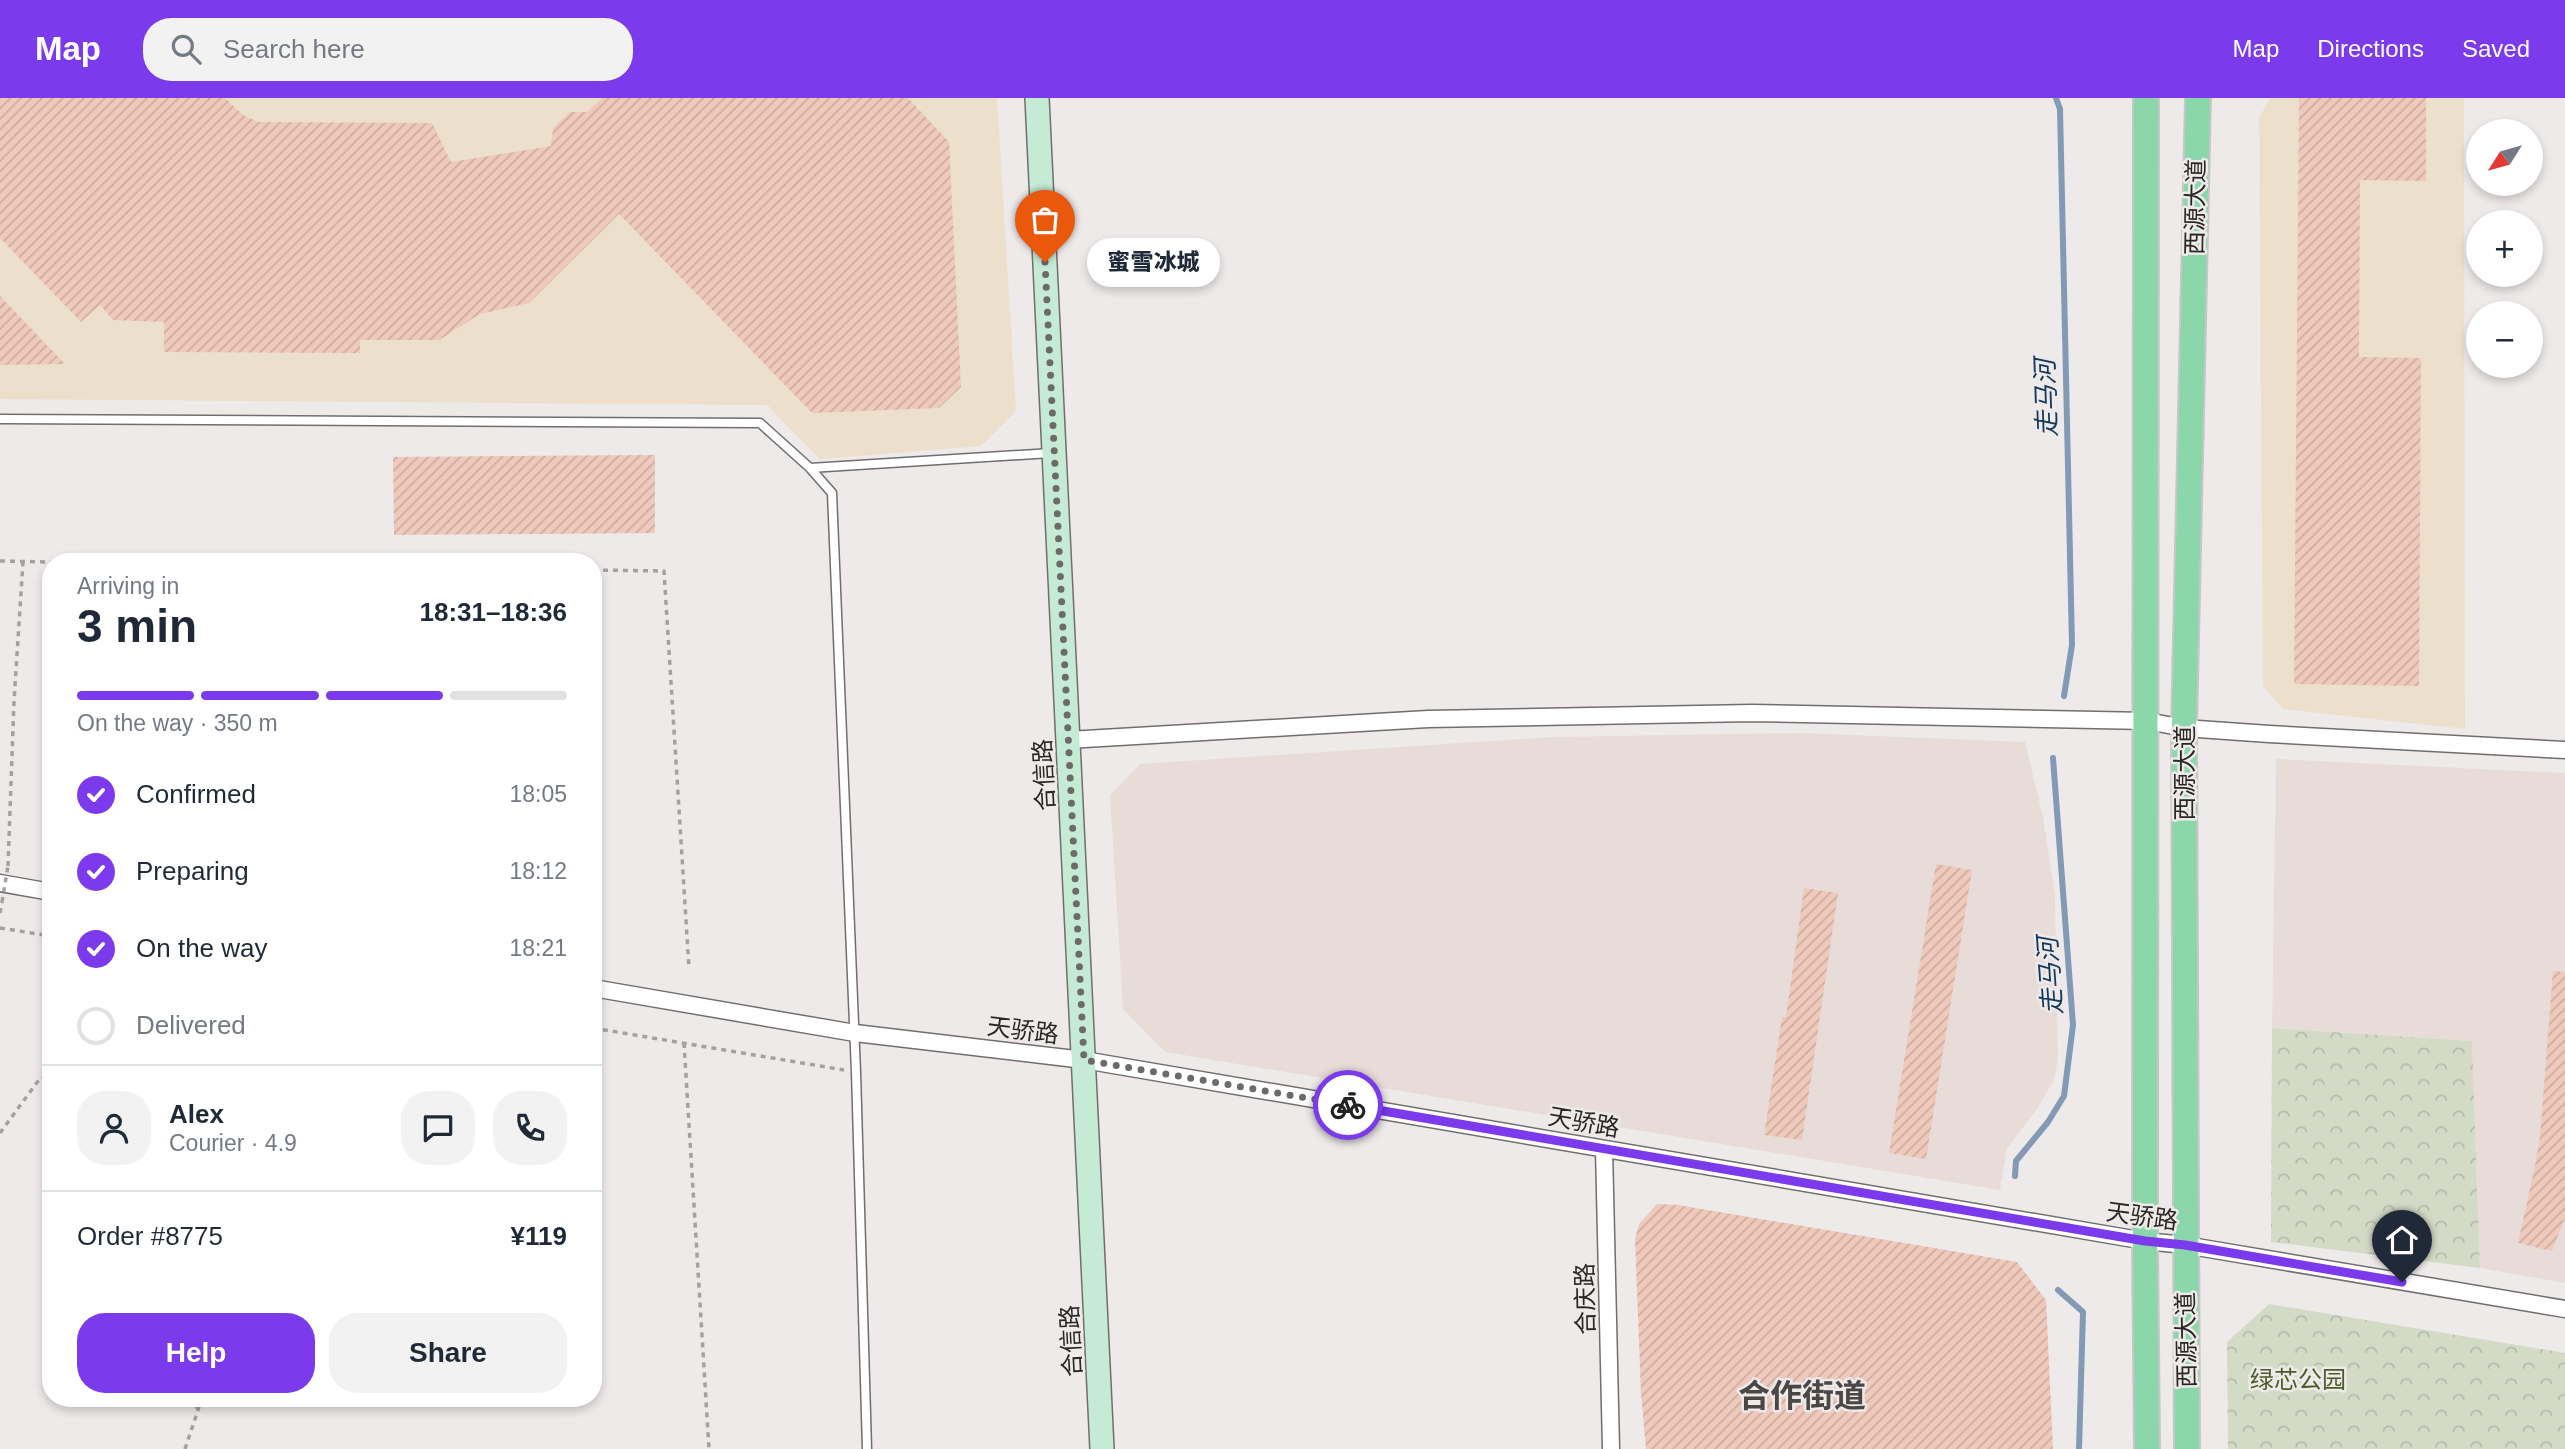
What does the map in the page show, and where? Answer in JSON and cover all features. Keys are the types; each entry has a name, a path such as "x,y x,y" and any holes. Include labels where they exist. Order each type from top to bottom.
{"main road":[{"name":"西源大道","path":"2146,98 2147,1449"},
{"name":"西源大道","path":"2187,1449 2184,728 2198,98"}],"street":[{"name":"合信路","path":"1037,98 1102,1449"},
{"path":"1068,740 1428,719 1752,713 2147,721 2184,728 2565,750"},
{"path":"0,883 42,890"},
{"name":"天骄路","path":"602,990 855,1033 1084,1060 2145,1241 2185,1245 2565,1309"},
{"name":"合庆路","path":"1604,1149 1611,1449"}],"lane":[{"path":"0,419 760,423 810,468 832,493 855,1033 867,1449"},
{"path":"810,468 1054,453"}],"path":[{"path":"0,561 42,562"},
{"path":"0,913 8,866 14,701 23,562"},
{"path":"602,570 664,571 690,968"},
{"path":"0,928 42,935"},
{"path":"602,1029 856,1072"},
{"path":"684,1043 709,1449"},
{"path":"0,1133 42,1077"},
{"path":"185,1449 198,1409"}],"shaded area":[{"path":"0,98 997,98 1016,411 981,446 820,459 767,405 0,399"},
{"path":"2270,98 2464,98 2465,729 2283,709 2263,686 2259,118"},
{"path":"1802,733 2025,742 2043,817 2055,896 2058,1059 2054,1080 2037,1109 2007,1148 2000,1190 1165,1052 1123,1009 1110,795 1140,764 1553,737"},
{"path":"2276,759 2565,773 2565,1283 2480,1268 2472,1041 2272,1028"}],"green space":[{"path":"2272,1028 2472,1041 2480,1268 2271,1242"},
{"name":"绿芯公园","path":"2269,1304 2565,1353 2565,1449 2228,1449 2227,1342"}],"building":[{"path":"0,98 225,98 243,115 258,122 432,123 451,162 551,146 553,128 562,119 570,112 587,112 602,98 908,98 949,142 961,387 939,408 812,413 619,214 529,303 480,314 439,340 360,340 360,353 164,352 164,322 113,320 100,305 81,322 0,238"},
{"path":"2299,98 2426,98 2426,181 2360,180 2359,357 2421,358 2419,686 2294,684"},
{"path":"0,296 65,364 0,365"},
{"path":"655,455 655,533 394,535 393,457"},
{"path":"1936,864 1972,870 1926,1159 1889,1153"},
{"path":"1804,888 1838,893 1802,1140 1764,1135 1782,1017 1786,1017"},
{"path":"2553,971 2565,972 2565,1217 2552,1251 2518,1243 2540,1137"},
{"path":"1657,1204 1678,1205 2017,1262 2046,1300 2053,1449 1646,1449 1635,1239 1639,1224"}],"waterway":[{"name":"走马河","path":"2056,98 2060,109 2072,645 2064,696"},
{"name":"走马河","path":"2015,1176 2016,1161 2048,1122 2064,1096 2073,1025 2053,758"},
{"name":"走马河","path":"2058,1290 2083,1312 2079,1449"}],"way so far":[{"path":"1045,262 1084,1060 1348,1105"}],"place":[{"name":"蜜雪冰城","path":"1045,262"}],"district":[{"name":"合作街道","path":"1802,1396"}],"route":[{"path":"1348,1105 2145,1241 2185,1245 2402,1282"}]}
